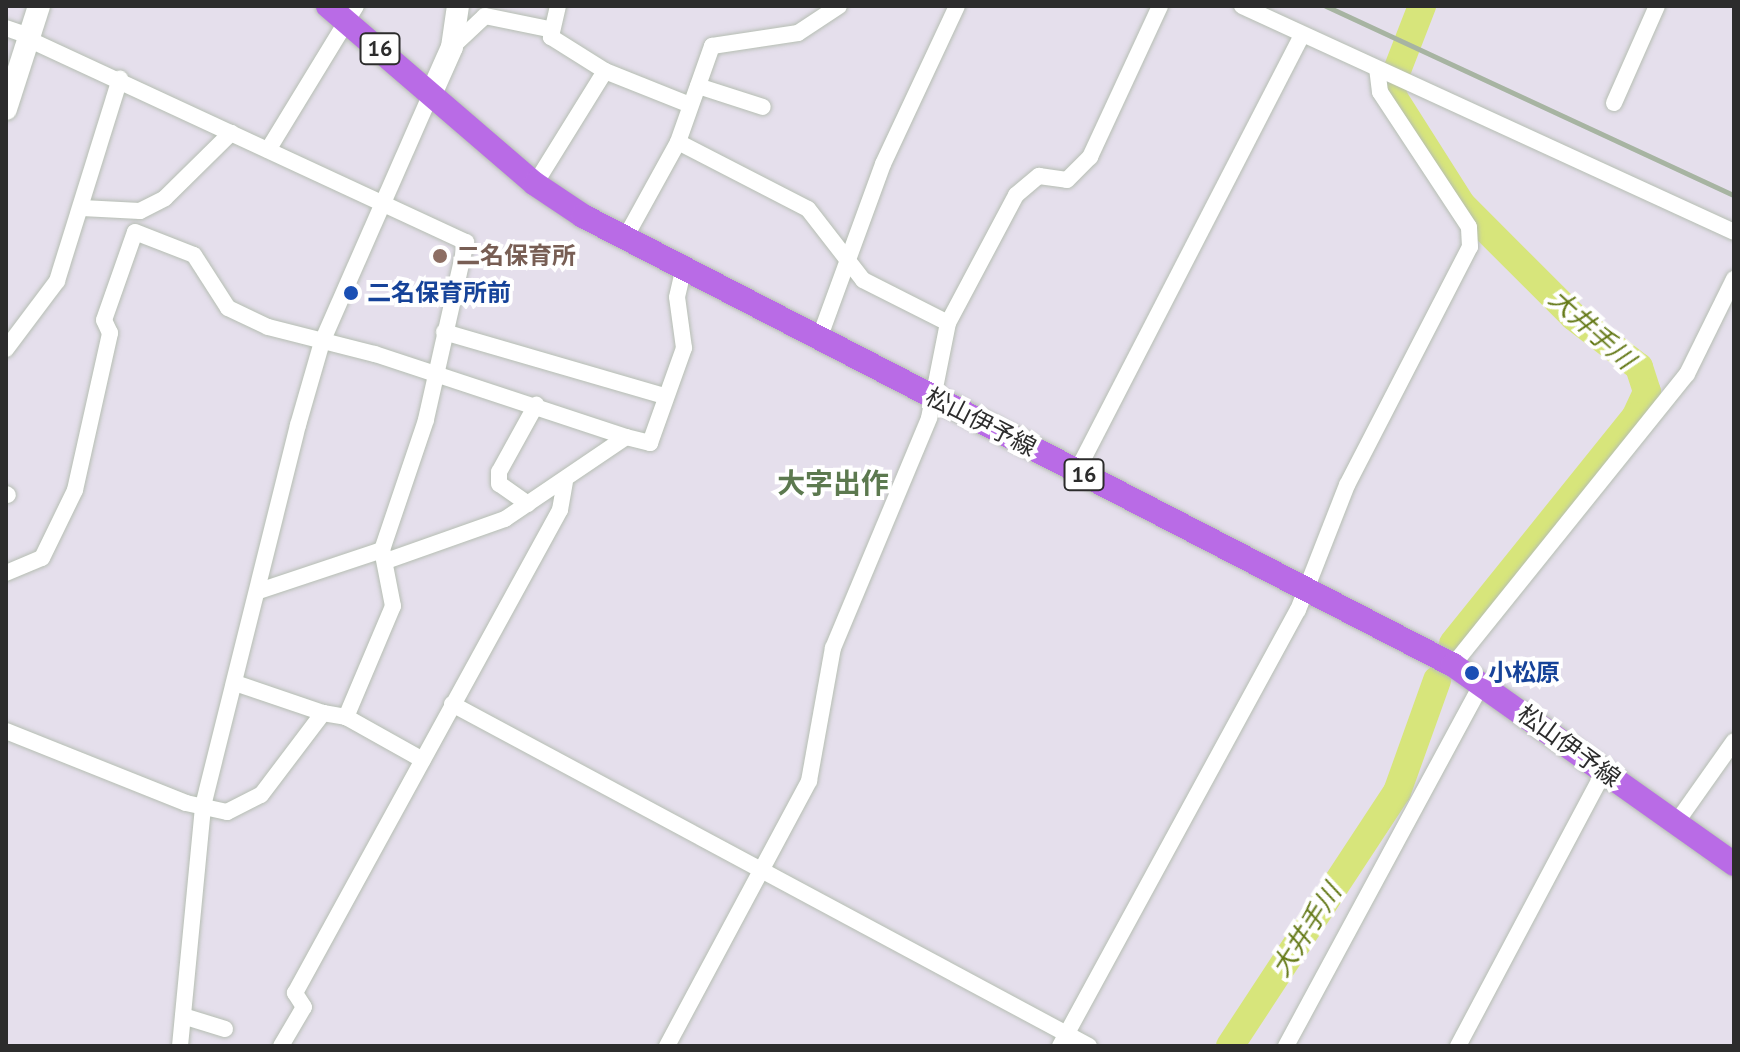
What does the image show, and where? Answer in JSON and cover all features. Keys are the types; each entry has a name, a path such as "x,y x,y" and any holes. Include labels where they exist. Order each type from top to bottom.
{"main road":[{"path":"6,109 39,6"},
{"path":"432,92 452,47 458,6"},
{"name":"松山伊予線","path":"343,11 535,184 624,240 1453,665 1734,864"}],"street":[{"path":"549,29 558,6"},
{"path":"624,240 678,142 690,105 720,40 798,33 839,6"},
{"path":"819,339 848,255 957,6"},
{"path":"667,1046 809,781 833,648 934,397 948,323 1016,195 1090,157 1160,6"},
{"path":"1242,6 1734,232"},
{"path":"1614,103 1657,6"},
{"path":"268,150 343,11"},
{"path":"452,47 485,16 549,29 605,71 690,105"},
{"path":"6,28 466,242 386,555 393,606 346,717"},
{"path":"1077,471 1302,35"},
{"path":"535,184 605,71"},
{"path":"1063,1040 1304,586 1347,485 1472,237 1380,92 1387,74"},
{"path":"6,349 49,301 82,208 120,79"},
{"path":"698,86 763,107"},
{"path":"180,1046 203,806 322,342 432,92"},
{"path":"82,208 122,216 165,198 231,133"},
{"path":"678,142 808,209 848,255 863,280 948,323"},
{"path":"122,216 135,232 194,255 228,308 322,342 536,405 650,443 664,396 684,348 677,297 683,270"},
{"path":"6,573 42,558 75,490 110,333 104,320 135,232"},
{"path":"1453,665 1687,374 1734,279"},
{"path":"444,332 664,396"},
{"path":"528,504 499,484 499,472 536,405"},
{"path":"259,591 505,519 565,482 626,437"},
{"path":"281,1046 304,1007 295,993 560,510 565,482"},
{"path":"235,683 323,713 346,717 423,760"},
{"path":"1286,1046 1482,684"},
{"path":"452,704 762,871 1063,1040 1089,1046"},
{"path":"6,731 203,806 240,811 261,795 323,713"},
{"path":"1676,823 1734,741"},
{"path":"1458,1046 1604,771"},
{"path":"183,1016 225,1029"}],"waterway":[{"name":"大井手川","path":"1422,6 1391,86 1394,98 1462,205 1574,317 1639,367 1647,392 1636,416 1453,644"},
{"name":"大井手川","path":"1230,1046 1397,792 1437,680"}],"railway":[{"path":"1326,6 1734,195"}],"place":[{"name":"二名保育所","path":"440,256"},
{"name":"二名保育所前","path":"351,293"},
{"name":"小松原","path":"1472,673"}],"district":[{"name":"大字出作","path":"833,483"}]}
